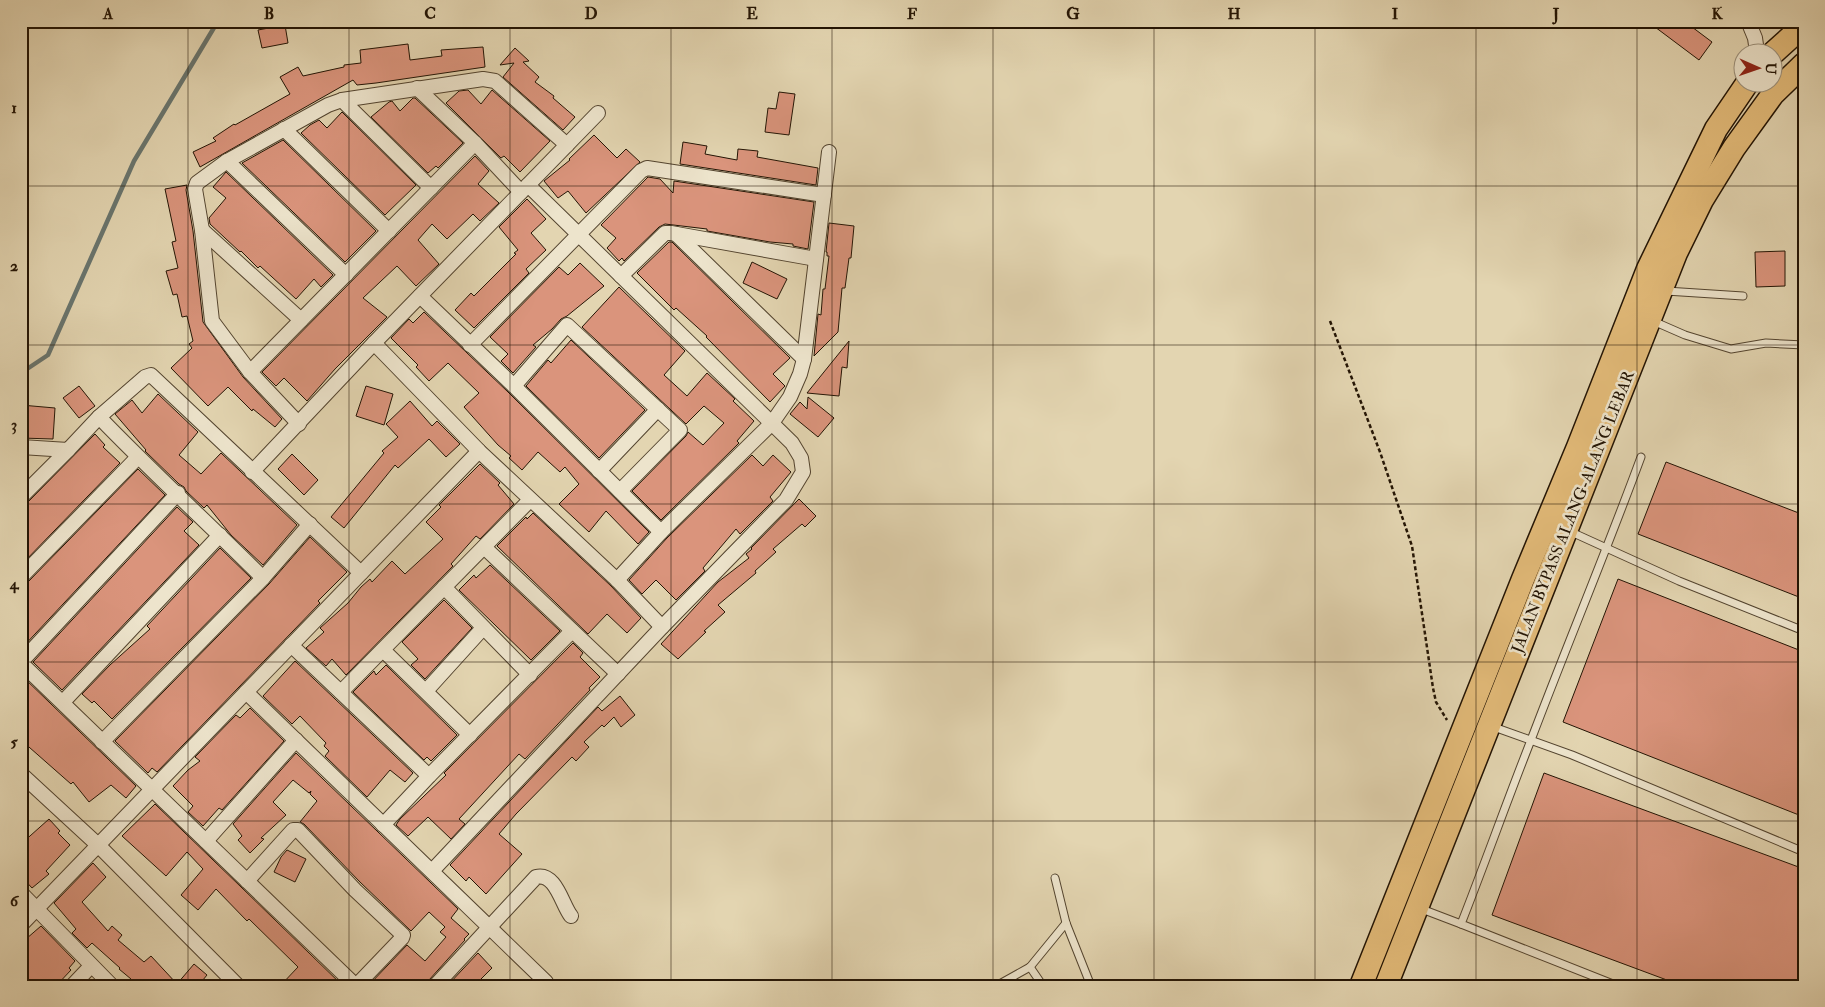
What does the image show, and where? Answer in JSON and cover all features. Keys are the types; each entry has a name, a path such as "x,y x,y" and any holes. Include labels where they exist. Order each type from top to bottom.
{"highway":[{"path":"1782,45 1804,26"},
{"name":"JALAN BYPASS ALANG-ALANG LEBAR","path":"1361,986 1475,725 1567,530 1676,253 1702,200 1734,148 1773,94 1804,64"},
{"name":"JALAN BYPASS ALANG-ALANG LEBAR","path":"1386,986 1417,907 1523,579 1578,447 1648,269 1716,129 1741,92"}],"street":[{"path":"1748,21 1755,42"},
{"path":"299,424 250,372 212,321 202,230 195,189 197,183 227,161 328,105 342,100 483,79 495,81 567,145"},
{"path":"417,88 524,189 579,235 772,423 792,443 801,458 802,472 797,484 786,500 662,627 432,871"},
{"path":"342,100 431,188"},
{"path":"252,472 374,343 598,113"},
{"path":"284,129 389,231"},
{"path":"250,372 475,144"},
{"path":"617,580 661,532 772,423 790,398 804,359 830,152"},
{"path":"227,161 346,275"},
{"path":"470,345 642,170 648,168 824,195"},
{"path":"202,230 301,320"},
{"path":"621,276 665,233 816,259"},
{"path":"676,234 804,359"},
{"path":"420,296 661,532"},
{"path":"514,386 567,325 680,430 620,491"},
{"path":"374,343 479,451 617,580 662,627"},
{"path":"21,497 99,417 145,377 151,375 361,573"},
{"path":"599,471 658,409"},
{"path":"99,417 263,578"},
{"path":"21,447 68,450"},
{"path":"21,925 479,451"},
{"path":"21,577 138,456"},
{"path":"178,493 21,662 356,986 402,938 403,935 355,890 298,830 293,830 247,880"},
{"path":"341,692 530,500"},
{"path":"102,742 263,578 310,524"},
{"path":"63,702 220,535"},
{"path":"484,547 618,674"},
{"path":"444,587 530,675"},
{"path":"426,691 483,628"},
{"path":"383,826 429,776 572,631"},
{"path":"291,646 429,776"},
{"path":"383,650 470,735"},
{"path":"246,692 490,927 546,982 547,986"},
{"path":"206,841 296,740"},
{"path":"21,774 98,845 238,986"},
{"path":"435,986 538,876 546,878 554,885 572,916"},
{"path":"21,893 112,986"},
{"path":"72,986 91,966"}],"lane":[{"path":"1662,290 1743,296"},
{"path":"1650,320 1685,335 1731,349 1766,343 1804,345"},
{"path":"1461,924 1531,740 1608,548 1641,457"},
{"path":"1567,530 1679,581 1804,631"},
{"path":"1475,725 1531,740 1572,755 1804,852"},
{"path":"1055,878 1066,923 1091,986"},
{"path":"1417,907 1618,986"},
{"path":"996,986 1030,967 1066,923"},
{"path":"1030,967 1043,986"}],"path":[{"path":"1330,321 1380,452 1412,546 1436,702 1443,715 1475,725"}],"building":[{"path":"1647,21 1684,21 1712,42 1699,60"},
{"path":"285,25 288,43 262,48 258,30"},
{"path":"408,44 410,60 442,56 441,50 483,47 485,67 357,85 353,80 200,167 193,152 216,141 213,138 234,124 290,94 280,77 298,67 303,76 344,67 344,65 361,63 360,50"},
{"path":"515,48 529,61 523,62 539,77 535,82 554,96 553,98 575,117 563,130 503,77 514,63 500,65"},
{"path":"468,90 481,104 492,90 550,141 520,172 504,156 501,158 446,103 459,91"},
{"path":"779,92 795,94 789,135 765,132 768,108 776,109"},
{"path":"413,98 463,143 438,168 436,166 428,173 371,117 392,101 400,111"},
{"path":"342,112 416,185 385,215 301,133 319,120 327,128"},
{"path":"594,135 617,158 626,149 640,162 586,213 568,191 558,198 544,181 570,160"},
{"path":"283,140 376,231 345,262 242,163"},
{"path":"683,142 707,146 705,154 737,160 738,149 758,151 757,157 818,168 816,185 680,164"},
{"path":"475,156 489,171 478,184 499,203 480,221 473,214 447,239 432,224 418,240 439,264 416,286 397,266 363,298 387,317 335,369 307,401 284,378 276,386 262,372"},
{"path":"226,172 333,275 321,287 314,279 296,299 260,266 258,268 210,224 209,218 226,198 213,187"},
{"path":"648,177 660,179 673,193 674,181 814,202 808,249 793,246 793,244 770,242 707,231 707,229 665,224 659,227 624,261 622,258 619,261 607,248 616,238 601,225"},
{"path":"187,185 186,190 193,231 203,322 243,377 282,419 275,427 253,409 252,411 228,387 208,406 171,368 192,348 189,344 193,341 187,316 182,317 177,294 173,295 166,271 178,268 172,242 176,241 165,189"},
{"path":"527,199 546,219 531,233 546,250 526,269 529,273 474,328 455,310 471,293 474,296 516,254 514,253 518,250 499,227"},
{"path":"829,223 854,226 851,258 849,258 845,288 842,288 838,332 814,356 818,314 821,315 823,289 825,289 829,256 827,256 826,252"},
{"path":"669,242 672,242 790,358 773,374 785,386 770,402 707,336 676,308 674,310 637,273"},
{"path":"1785,251 1785,286 1756,287 1755,252"},
{"path":"752,262 787,279 777,299 743,283"},
{"path":"580,263 604,286 561,319 533,345 536,347 513,373 501,361 508,354 490,337 559,267 568,275"},
{"path":"619,287 685,351 664,375 687,396 707,373 735,399 733,401 754,421 737,441 739,443 661,520 632,491 688,432 703,445 724,423 704,406 686,424 582,327"},
{"path":"424,312 508,392 649,532 638,544 606,511 589,532 559,504 579,484 565,467 560,472 538,452 522,470 509,458 511,456 498,445 464,407 479,393 448,363 429,381 416,367 418,365 391,338 409,319 413,323"},
{"path":"571,340 645,410 599,458 526,386 548,360 551,363"},
{"path":"849,341 847,368 842,367 839,396 807,393"},
{"path":"79,386 95,406 79,418 63,398"},
{"path":"366,386 393,394 384,425 356,416"},
{"path":"158,394 198,432 179,455 201,474 221,453 297,525 263,565 231,535 207,505 204,508 145,451 115,414 132,400 142,413"},
{"path":"808,397 834,418 818,437 790,414 800,402 807,409"},
{"path":"410,401 432,426 437,421 460,444 446,457 429,439 398,468 395,465 344,528 331,517 384,453 382,451 398,437 386,424"},
{"path":"21,405 55,408 53,439 21,438"},
{"path":"95,434 105,445 103,447 120,463 23,563 21,562 21,506 27,503"},
{"path":"292,454 318,480 304,495 278,469"},
{"path":"752,455 763,466 773,455 791,472 770,497 773,501 740,534 736,529 703,568 705,571 676,600 656,580 642,594 629,580 667,538"},
{"path":"1666,462 1804,515 1804,599 1638,534"},
{"path":"480,464 500,483 498,485 514,504 480,539 476,536 451,564 453,566 346,675 332,659 326,666 306,648 324,632 320,628 348,603 361,587 370,579 372,582 392,561 405,574 443,539 426,522 441,507 439,505"},
{"path":"138,469 165,495 21,649 21,587"},
{"path":"799,499 816,516 805,527 802,524 773,549 776,552 755,571 756,573 718,605 725,612 678,659 661,644 718,582 749,558 746,554 751,548"},
{"path":"177,507 193,522 184,531 199,545 62,690 33,662"},
{"path":"533,513 611,586 641,618 627,633 607,614 588,634 497,546 526,517 527,519"},
{"path":"310,537 347,572 318,601 320,603 157,772 152,768 148,773 115,741 269,584"},
{"path":"220,548 251,578 112,719 94,701 92,703 82,694 110,665 150,629 147,626"},
{"path":"490,565 560,631 531,660 459,590 474,575 476,578"},
{"path":"1618,579 1804,652 1804,817 1563,722"},
{"path":"444,600 472,628 425,679 411,665 418,659 402,642"},
{"path":"573,643 583,653 580,657 600,677 589,688 590,690 525,759 519,754 459,819 465,824 451,839 428,817 408,836 396,825 400,819 446,775 444,773"},
{"path":"295,661 413,773 405,782 390,770 367,797 325,756 329,751 324,746 326,743 300,716 292,724 263,696"},
{"path":"386,665 457,735 431,761 427,757 424,760 353,692 374,671 376,675"},
{"path":"21,675 136,786 126,798 111,785 89,802 73,782 71,784 21,740"},
{"path":"620,696 635,715 621,727 614,717 604,727 602,725 584,742 589,747 576,761 572,757 499,834 522,854 486,894 469,877 466,881 450,865 598,707 602,711"},
{"path":"250,708 284,741 222,810 219,808 203,826 188,812 193,806 173,786 188,770 200,761 195,757 236,715 240,718"},
{"path":"296,753 458,909 451,918 469,934 429,980 426,986 368,986 407,945 425,961 446,937 440,932 445,927 429,912 411,931 300,822 317,801 310,794 311,791 309,793 293,780 273,802 286,815 261,838 264,839 250,853 238,840 242,836 233,824"},
{"path":"1544,773 1804,869 1804,986 1683,986 1492,915"},
{"path":"155,804 343,986 280,986 298,967 249,919 247,921 216,889 198,910 181,895 203,869 187,852 166,876 122,836"},
{"path":"49,819 60,831 58,833 70,845 46,871 49,874 32,888 21,876 21,844"},
{"path":"287,850 306,859 295,882 274,872 281,857"},
{"path":"93,863 106,877 82,902 108,931 112,926 122,935 118,940 144,962 151,956 177,984 194,964 207,975 198,986 125,986 131,979 120,968 92,943 87,948 72,933 76,929 54,903"},
{"path":"41,926 75,961 69,968 71,970 56,986 21,986 21,947 27,941 26,939"},
{"path":"478,953 492,968 474,986 447,986"}],"waterway":[{"path":"21,373 48,355 134,161 218,21"}]}
